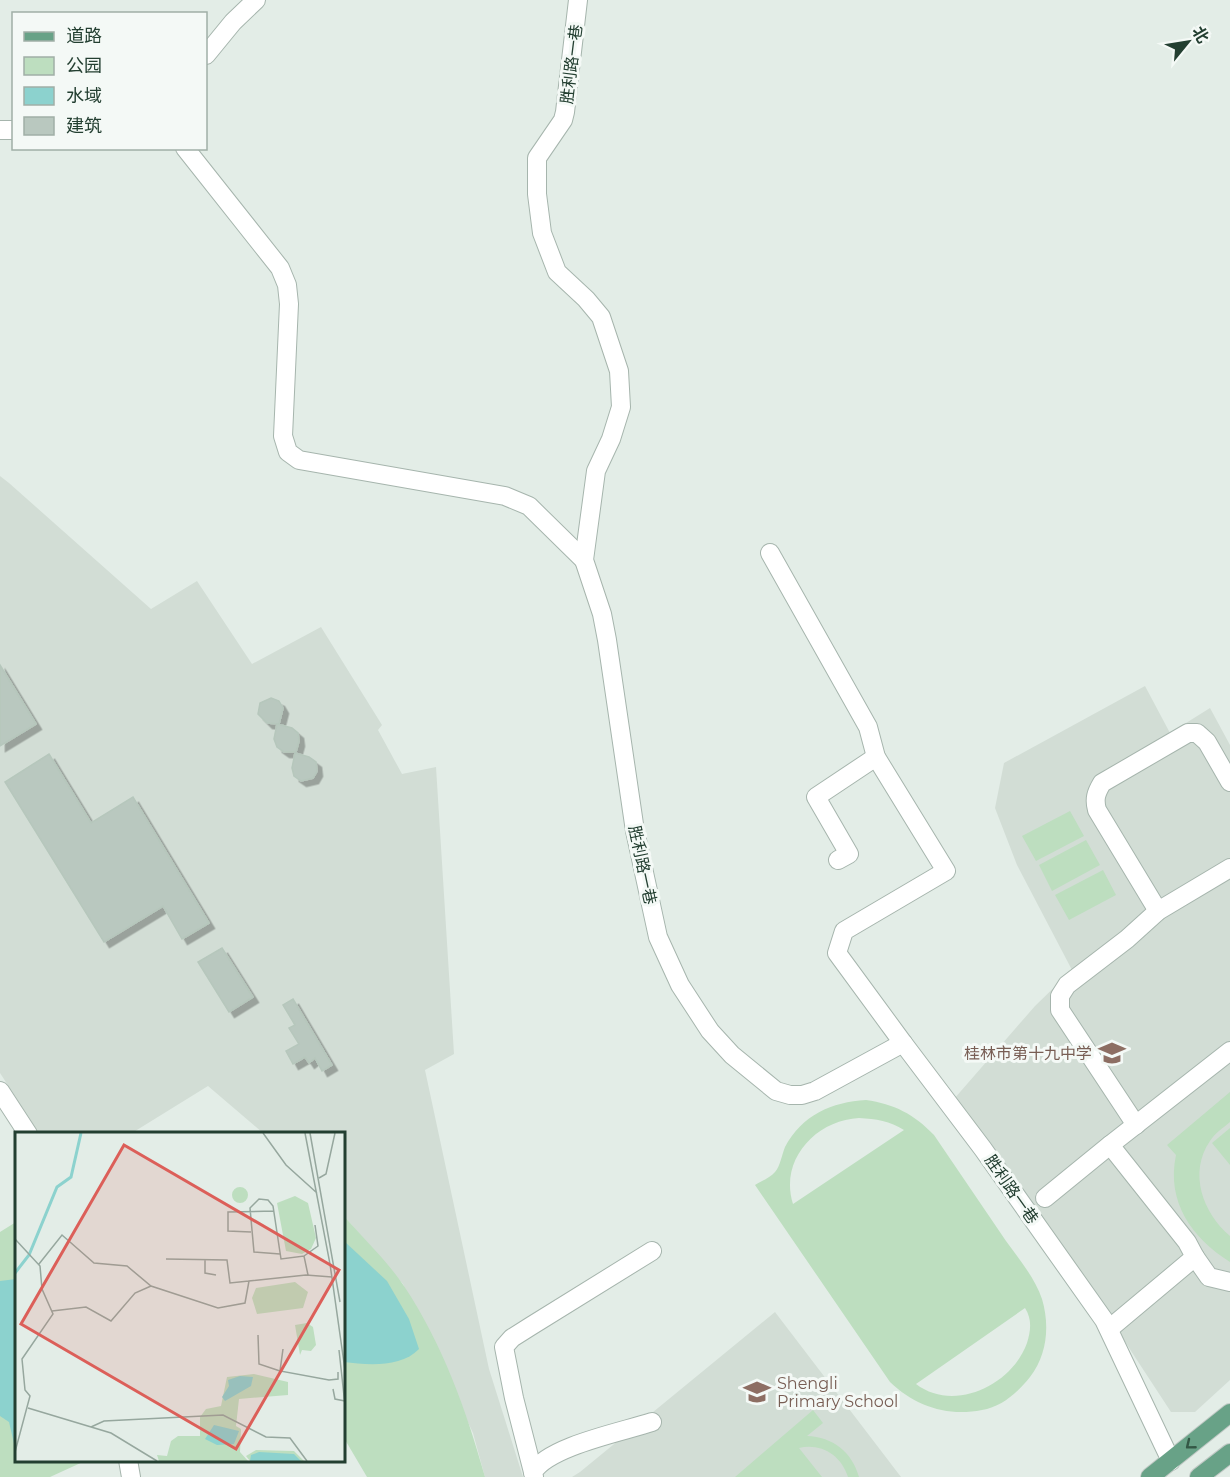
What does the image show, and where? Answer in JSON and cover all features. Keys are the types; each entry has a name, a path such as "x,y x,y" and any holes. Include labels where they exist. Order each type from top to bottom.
{"main road":[{"path":"1150,1477 1230,1413"},
{"path":"1199,1477 1230,1454"}],"street":[{"path":"207,54 233,22 256,0"},
{"name":"胜利路一巷","path":"578,0 565,112 563,120 537,158 537,194 542,233 557,272 586,299 601,317 619,371 621,407 611,439 596,471 584,560 602,614 635,831 658,937 670,966 711,1031 732,1055 776,1091 790,1095 802,1095 815,1091 903,1043 983,1149 1109,1329 1171,1461"},
{"path":"187,150 280,268 287,285 289,304 283,436 288,452 298,459 505,496 530,506 584,560"},
{"path":"770,553 868,727 876,757 946,871 844,932 837,953 903,1043"},
{"path":"1158,911 1097,810 1094,801 1096,792 1102,783 1188,733 1197,733 1207,742 1230,782"},
{"path":"838,860 849,854 816,797 876,757"},
{"path":"1136,1125 1060,1010 1060,996 1067,985 1127,939 1158,911 1230,868"},
{"path":"1045,1198 1230,1052"},
{"path":"0,1091 27,1132"},
{"path":"1110,1145 1187,1242 1209,1277 1230,1282"},
{"path":"533,1474 504,1347 512,1338 651,1251"},
{"path":"1109,1329 1195,1257"},
{"path":"533,1474 538,1463 571,1447 652,1422"},
{"path":"128,1462 131,1477"}],"shaded area":[{"path":"0,476 151,609 197,581 252,664 321,627 382,725 378,730 402,774 436,767 454,1054 425,1070 489,1369 523,1477 485,1477 473,1433 403,1284 345,1217 345,1132 262,1132 208,1086 134,1132 38,1132 0,1073"},
{"name":"桂林市第十九中学","path":"1145,686 1170,733 1210,708 1230,745 1230,1380 1195,1412 1171,1412 1063,1247 954,1099 1035,1006 1072,970 1017,865 995,808 1004,763"},
{"name":"Shengli Primary School","path":"775,1312 901,1477 572,1477 580,1472"}],"green space":[{"path":"1070,811 1084,836 1036,861 1022,836"},
{"path":"1086,840 1100,865 1052,891 1039,865"},
{"path":"1103,870 1116,895 1069,920 1055,895"},
{"path":"1230,1092 1230,1122 1210,1141 1203,1153 1200,1179 1202,1192 1212,1216 1230,1236 1230,1262 1204,1242 1185,1217 1175,1188 1176,1155 1167,1145"},
{"path":"866,1100 895,1107 919,1121 934,1135 1039,1291 1046,1319 1045,1340 1040,1359 1030,1377 1020,1388 996,1406 969,1412 944,1411 921,1403 890,1382 755,1185 775,1172 785,1147 800,1126 819,1112 853,1101","holes":["859,1118 883,1121 904,1130 793,1204 790,1188 791,1172 796,1158 805,1145 829,1126 843,1120","1025,1308 1030,1325 1027,1343 1009,1371 995,1382 964,1395 947,1396 931,1392 916,1384"]},
{"path":"1230,1128 1230,1165 1212,1143"},
{"path":"345,1217 398,1277 418,1308 452,1378 485,1477 367,1477 345,1440"},
{"path":"15,1223 15,1462 83,1462 50,1477 0,1477 0,1232"},
{"path":"813,1410 823,1423 807,1436 825,1439 840,1448 852,1460 859,1477 848,1477 840,1462 829,1452 807,1447 799,1448 822,1477 735,1477"}],"water":[{"path":"345,1242 387,1281 409,1319 419,1349 412,1355 393,1362 363,1364 345,1362"},
{"path":"15,1279 15,1448 9,1422 0,1416 0,1281"}],"building":[{"path":"0,665 36,724 0,746"},
{"path":"271,698 279,701 283,708 279,724 267,723 258,714 260,703"},
{"path":"277,724 292,728 298,733 299,741 296,752 284,752 277,747 274,739"},
{"path":"295,753 309,757 316,762 317,771 313,778 301,781 294,776 292,768"},
{"path":"49,754 91,823 133,797 209,923 182,939 163,906 104,942 5,782"},
{"path":"222,948 253,997 229,1012 198,962"},
{"path":"293,999 332,1065 322,1071 315,1058 309,1063 305,1057 293,1064 286,1051 299,1044 289,1028 295,1025 283,1005"}],"place":[{"name":"桂林市第十九中学","path":"1112,1053"},
{"name":"Shengli Primary School","path":"757,1392"}]}
